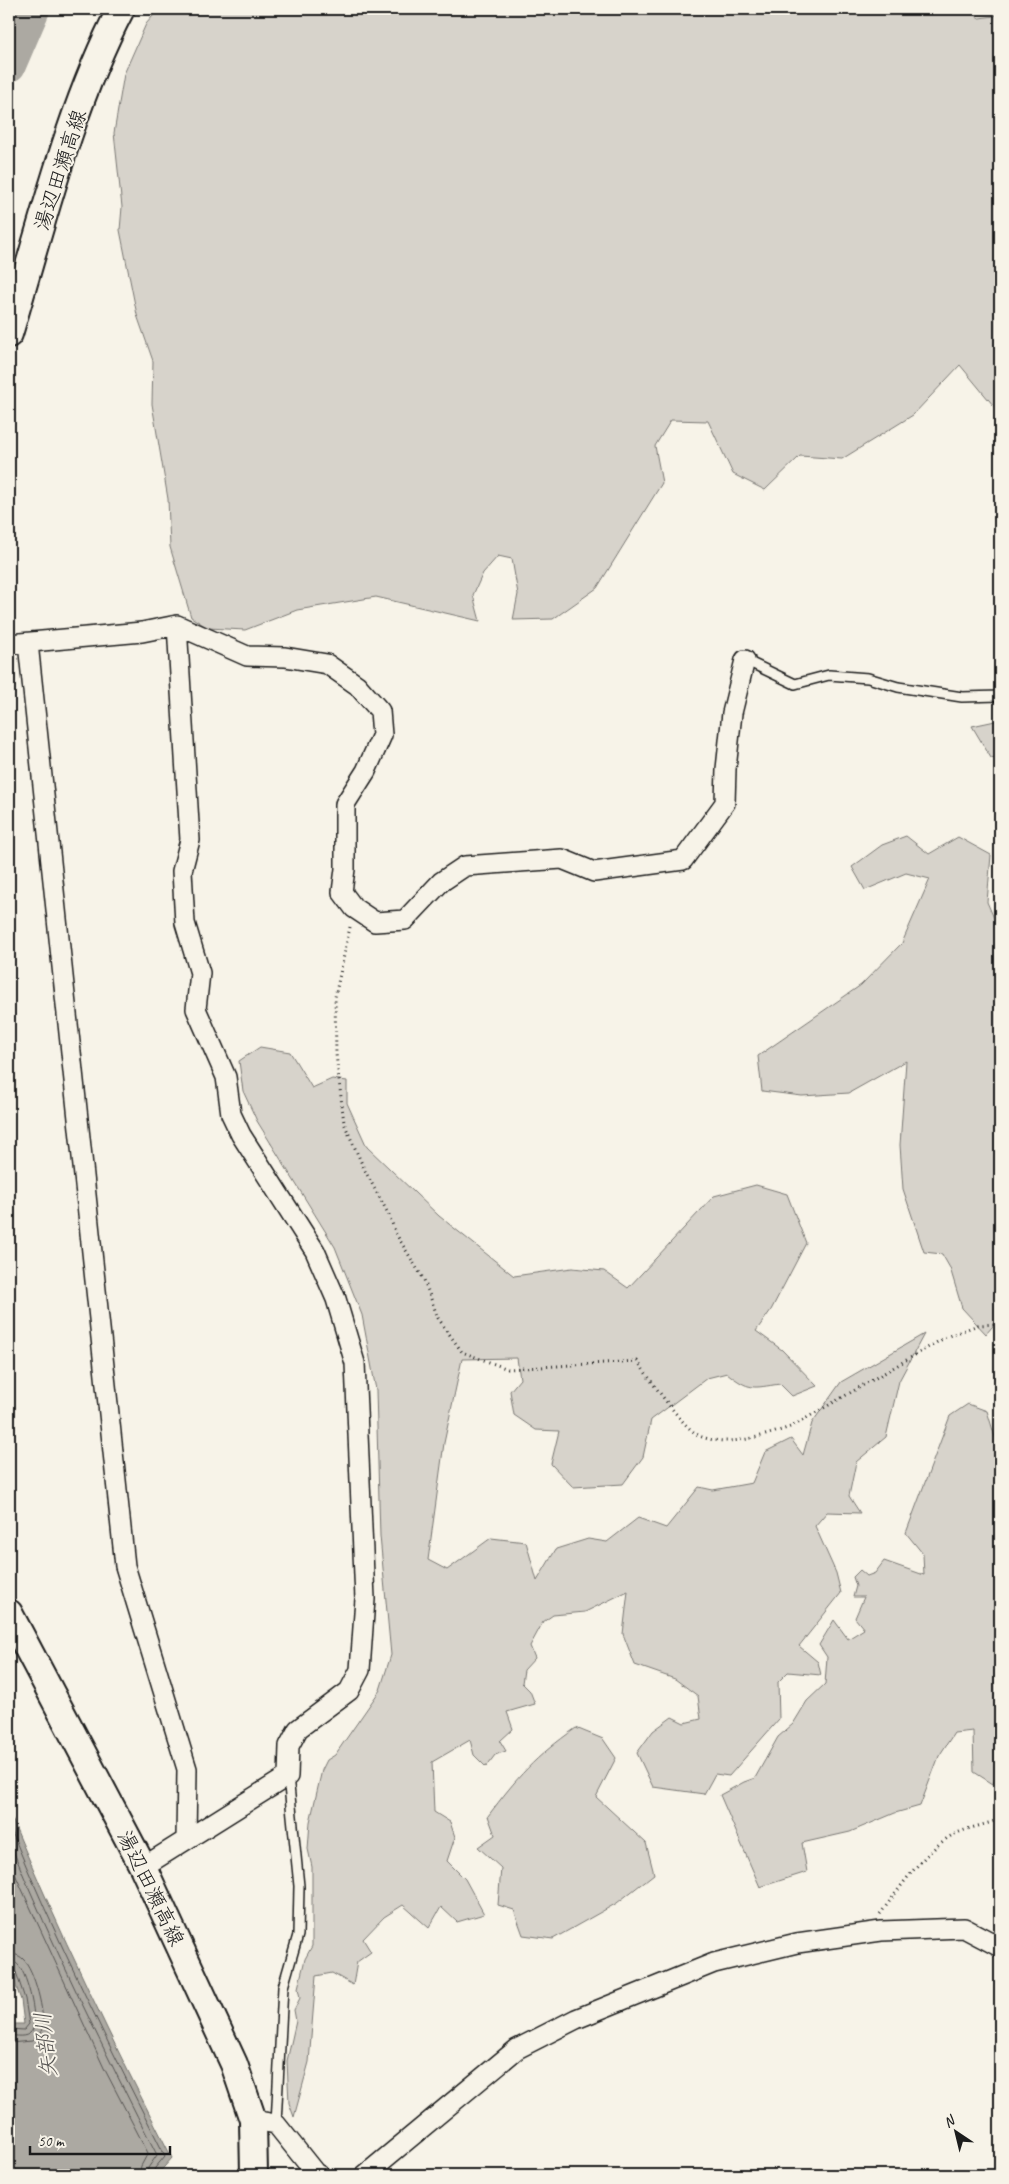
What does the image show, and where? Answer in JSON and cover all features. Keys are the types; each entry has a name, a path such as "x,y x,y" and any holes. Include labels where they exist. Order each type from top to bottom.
{"main road":[{"name":"湯辺田瀬高線","path":"9,334 65,148 106,38 120,9"},
{"name":"湯辺田瀬高線","path":"9,1613 142,1866 234,2064 265,2122 254,2175"}],"street":[{"path":"142,1866 288,1776 289,1746 298,1728 349,1691 360,1670 365,1599 355,1363 336,1299 315,1251 241,1134 231,1114 226,1077 196,1009 200,974 185,923 182,871 190,840 177,625"},
{"path":"9,644 142,632 177,625 248,656 285,657 327,664 357,685 380,712 382,735 366,771 345,804 345,869 342,892 354,908 375,922 405,920 440,882 465,866 562,859 594,872 683,860 725,803 726,769 732,713 745,660"},
{"path":"28,643 125,1566 187,1769 186,1840"},
{"path":"365,2175 517,2049 576,2019 714,1964 797,1943 881,1931 964,1928 1000,1947"},
{"path":"265,2122 319,2175"}],"lane":[{"path":"745,660 795,684 829,675 868,678 898,687 962,697 1000,696"},
{"path":"265,2122 283,1987 298,1935 299,1896 288,1776"}],"path":[{"path":"354,908 335,998 336,1054 344,1123 364,1171 389,1215 396,1234 424,1280 438,1318 462,1352 508,1369 637,1361 685,1424 700,1437 727,1442 772,1434 792,1426 946,1337 978,1326 1000,1324"},
{"path":"881,1931 879,1915 920,1863 946,1839 969,1828 1000,1819"},
{"path":"978,2175 984,2173 1000,2175"}],"shaded area":[{"path":"159,9 967,9 979,18 995,16 1000,9 1000,410 998,411 960,365 913,415 842,459 800,456 765,490 733,474 708,421 671,420 655,446 662,483 597,588 553,619 513,620 518,594 512,559 498,556 483,573 473,595 480,621 376,597 297,610 245,630 208,628 191,617 170,547 168,499 152,404 153,361 137,315 120,230 122,207 114,133 124,74 146,24"},
{"path":"1000,720 1000,760 991,758 972,726"},
{"path":"906,836 929,854 958,837 991,855 987,902 1000,932 1000,1318 986,1334 962,1308 950,1268 942,1254 924,1252 903,1189 900,1145 906,1061 849,1093 802,1096 762,1091 758,1056 861,985 902,943 930,879 906,873 865,890 852,867 882,845"},
{"path":"260,1047 290,1052 312,1088 332,1079 347,1081 347,1103 367,1147 439,1216 514,1276 572,1268 604,1271 628,1288 714,1196 756,1185 787,1194 806,1243 771,1310 756,1331 782,1350 817,1386 792,1396 780,1384 752,1387 741,1383 727,1373 707,1378 651,1420 643,1457 623,1484 573,1487 551,1464 559,1431 536,1430 514,1415 510,1391 520,1379 517,1358 462,1359 444,1443 428,1560 447,1570 491,1538 526,1542 537,1581 556,1549 588,1539 607,1542 638,1518 666,1528 699,1487 713,1490 752,1483 765,1452 791,1439 803,1455 812,1423 841,1382 924,1334 899,1381 886,1437 856,1462 849,1496 860,1513 827,1512 815,1526 836,1573 841,1593 799,1646 818,1662 821,1675 788,1672 778,1682 779,1719 729,1776 715,1774 704,1794 653,1787 637,1753 653,1731 672,1717 684,1723 701,1719 698,1696 675,1679 635,1665 623,1634 628,1591 585,1612 553,1615 543,1622 530,1646 535,1658 524,1670 522,1683 530,1691 535,1704 507,1712 513,1729 500,1741 506,1751 495,1755 486,1767 474,1755 470,1740 432,1762 434,1812 450,1822 455,1837 447,1861 465,1879 484,1914 457,1922 441,1907 429,1928 403,1905 384,1917 363,1939 371,1952 357,1962 353,1985 332,1973 316,1976 309,2062 294,2117 289,2103 287,2061 296,2021 294,2010 300,1998 298,1988 305,1959 312,1946 312,1867 308,1849 310,1822 322,1770 327,1760 335,1755 380,1690 391,1655 380,1536 376,1390 362,1315 335,1247 257,1121 243,1091 239,1061"},
{"path":"968,1404 987,1411 1000,1453 1000,1766 993,1784 974,1772 973,1731 954,1733 939,1756 920,1806 895,1813 850,1832 802,1843 807,1872 760,1887 720,1795 755,1778 778,1737 793,1724 807,1701 825,1684 827,1657 819,1645 834,1620 848,1639 864,1629 855,1618 864,1597 853,1597 856,1586 853,1577 860,1570 867,1576 875,1573 884,1561 924,1575 923,1554 906,1533 950,1416"},
{"path":"576,1728 603,1739 616,1758 596,1797 646,1843 654,1874 617,1903 553,1939 523,1935 514,1910 498,1905 501,1868 478,1847 495,1835 488,1816 508,1790 538,1758"}],"water":[{"name":"矢部川","path":"9,1812 87,1987 172,2158 157,2175 9,2175 9,2024 24,2024 21,2000 9,1967"}],"waterway":[{"path":"9,65 33,9"}]}
